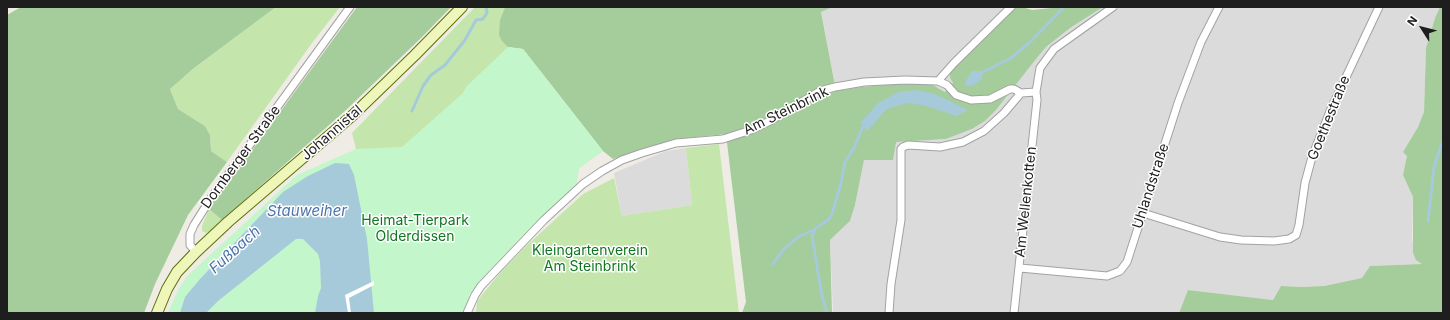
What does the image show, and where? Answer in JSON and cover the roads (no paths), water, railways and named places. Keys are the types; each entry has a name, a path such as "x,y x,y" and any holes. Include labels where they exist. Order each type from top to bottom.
{"main road":[{"name":"Johannistal","path":"196,252 354,115 462,7"},
{"path":"157,313 167,289 177,272 196,252"}],"street":[{"name":"Dornberger Straße","path":"196,252 190,245 190,234 210,198 350,7"},
{"path":"1011,7 954,63 938,81 946,85 956,94 971,100 990,99 1014,89 1021,92 1036,92"},
{"name":"Am Wellenkotten","path":"1014,313 1037,100 1036,92 1040,68 1054,49 1113,7"},
{"name":"Uhlandstraße","path":"1020,268 1107,276 1120,271 1127,262 1186,78 1201,42 1219,7"},
{"name":"Goethestraße","path":"1143,213 1220,237 1241,240 1274,241 1289,239 1296,235 1299,225 1305,183 1312,157 1331,109 1379,7"},
{"name":"Am Steinbrink","path":"467,313 481,286 539,225 583,184 622,160 642,152 676,143 723,139 751,130 770,121 808,97 820,91 835,87 905,80 938,81"},
{"path":"889,313 891,284 901,220 901,149 908,145 940,147 963,142 984,130 1004,112 1021,92"}],"water":[{"path":"972,71 983,71 984,73 982,74 982,79 974,85 966,86 965,82"},
{"path":"916,90 935,94 968,110 956,116 927,106 907,103 887,109 867,131 860,123 878,103 898,92"},
{"name":"Stauweiher","path":"335,163 349,164 354,175 367,239 374,313 315,313 321,288 320,261 318,254 303,239 296,239 218,301 206,313 180,313 185,297 200,279 283,192 308,176"}],"waterway":[{"name":"Fußbach","path":"412,111 423,86 431,75 445,65 465,40 476,20 483,19 487,13 486,7"},
{"path":"981,73 1011,58 1030,42 1064,7"},
{"path":"827,313 822,296 812,236 815,229 829,219 832,214 841,183 845,162 855,146 865,124"},
{"path":"1428,221 1434,167 1443,140"},
{"path":"773,264 784,249 798,237 815,229"}],"park label":[{"name":"Heimat-Tierpark Olderdissen","path":"415,230"},
{"name":"Kleingartenverein Am Steinbrink","path":"590,260"}]}
